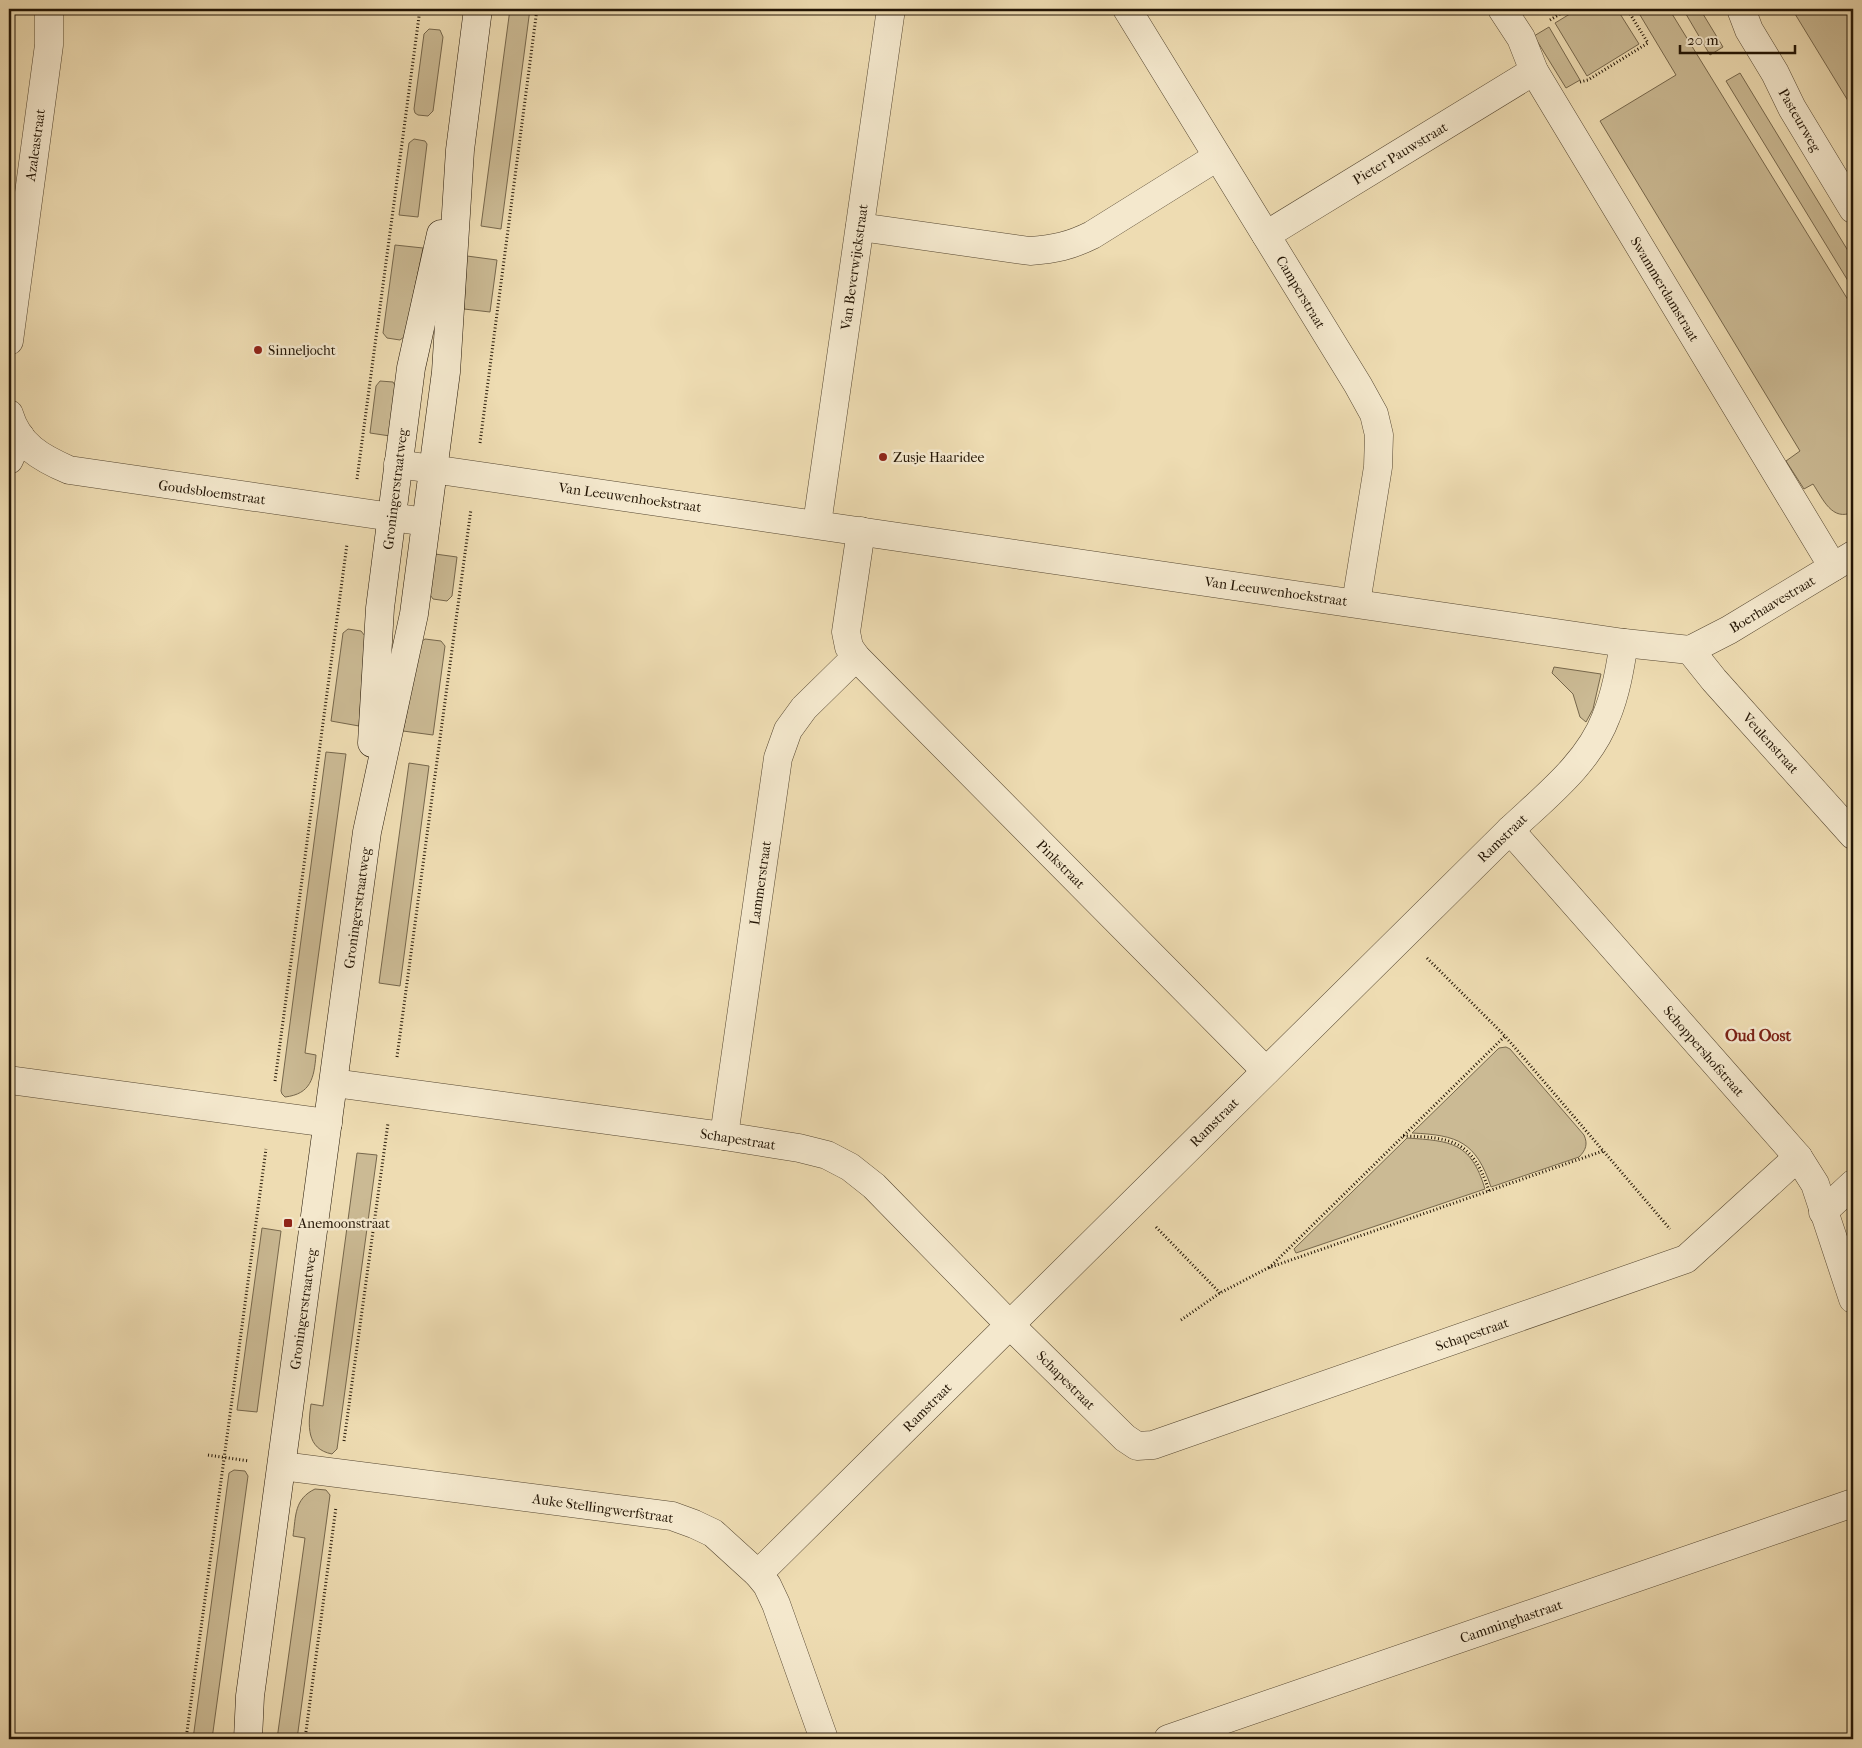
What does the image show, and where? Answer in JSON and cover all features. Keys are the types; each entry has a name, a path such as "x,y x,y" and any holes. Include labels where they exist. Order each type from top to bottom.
{"street":[{"name":"Azaleastraat","path":"9,341 49,45 49,9"},
{"name":"Groningerstraatweg","path":"367,832 414,614 446,372 460,150 478,9"},
{"name":"Van Beverwijckstraat","path":"817,524 891,9"},
{"name":"Camperstraat","path":"1127,9 1216,157 1266,234 1374,414 1379,435 1378,467 1356,603"},
{"name":"Swammerdamstraat","path":"1502,9 1521,38 1534,71 1552,102 1843,561"},
{"name":"Pasteurweg","path":"1726,9 1745,20 1792,108 1853,209"},
{"name":"Pieter Pauwstraat","path":"1266,234 1534,71"},
{"name":"Groningerstraatweg","path":"241,1739 250,1696 282,1466 367,832 380,608 411,368 460,150"},
{"path":"860,227 1030,251 1055,249 1074,244 1092,235 1216,157"},
{"name":"Goudsbloemstraat","path":"12,437 44,460 69,470 426,522"},
{"name":"Van Leeuwenhoekstraat","path":"398,464 1624,643 1690,650"},
{"path":"856,657 849,647 846,632 861,531"},
{"name":"Boerhaavestraat","path":"1690,650 1729,630 1843,561"},
{"name":"Ramstraat","path":"758,1574 1266,1070 1564,779 1591,746 1606,718 1618,677 1624,643"},
{"name":"Veulenstraat","path":"1690,650 1714,680 1853,835"},
{"name":"Pinkstraat","path":"856,657 1266,1070"},
{"name":"Lammerstraat","path":"724,1136 778,758 788,730 804,708 856,657"},
{"name":"Schoppershofstraat","path":"1510,830 1798,1157 1814,1184 1853,1299"},
{"path":"9,1080 328,1123"},
{"name":"Schapestraat","path":"334,1083 724,1136 799,1148 827,1155 850,1167 874,1186 1010,1325 1125,1438 1137,1446 1153,1445 1686,1259 1798,1157"},
{"path":"1823,1212 1853,1184"},
{"name":"Auke Stellingwerfstraat","path":"282,1466 672,1516 713,1533 758,1574 767,1585 776,1604 824,1739"},
{"name":"Camminghastraat","path":"1168,1739 1220,1731 1853,1503"},
{"name":"Groningerstraatweg","path":"248,1739 250,1696"}],"path":[{"path":"186,1739 420,9"},
{"path":"304,1739 393,1092 537,9"},
{"path":"1552,102 1576,89 1580,82 1588,80 1648,43 1628,10 1634,9"},
{"path":"1404,935 1505,1036 1644,1199"},
{"path":"1268,1268 1505,1036"},
{"path":"1403,1136 1434,1137 1454,1142 1463,1147 1478,1163 1489,1191"},
{"path":"1180,1320 1220,1293 1268,1268 1603,1151"},
{"path":"1132,1204 1220,1293"},
{"path":"208,1455 224,1458"}],"shaded area":[{"path":"510,9 530,9 501,229 481,226"},
{"path":"1578,9 1617,9 1639,44 1587,76 1555,23"},
{"path":"1650,9 1669,9 1853,308 1853,512 1839,514 1834,511 1825,502 1813,484 1804,489 1786,461 1800,451 1600,121 1676,75 1640,15"},
{"path":"1683,9 1700,9 1723,47 1710,55"},
{"path":"1792,9 1853,9 1853,109"},
{"path":"1549,27 1580,80 1566,88 1534,36"},
{"path":"429,29 440,30 443,37 433,111 428,116 418,115 414,109 424,34"},
{"path":"1740,73 1853,259 1853,289 1726,81"},
{"path":"414,139 425,141 427,144 418,217 399,215 409,143"},
{"path":"395,245 423,248 405,336 400,340 387,338 383,333"},
{"path":"467,256 497,260 490,312 464,309"},
{"path":"380,381 393,382 396,387 390,436 370,433 376,386"},
{"path":"435,554 457,557 452,596 447,601 433,599 429,593"},
{"path":"348,629 361,631 365,636 359,726 331,721 343,633"},
{"path":"425,639 441,641 445,646 433,735 403,731 421,642"},
{"path":"1554,667 1601,674 1593,709 1586,722 1580,717 1573,694 1552,673"},
{"path":"326,752 346,754 305,1053 316,1055 310,1084 301,1092 285,1097 281,1091"},
{"path":"409,763 429,766 400,986 379,983"},
{"path":"1506,1047 1510,1049 1584,1135 1586,1144 1579,1157 1491,1187 1479,1160 1463,1144 1442,1136 1412,1133 1499,1048"},
{"path":"1407,1138 1436,1141 1457,1147 1466,1153 1473,1162 1485,1189 1296,1253 1294,1249"},
{"path":"357,1153 377,1155 337,1449 332,1454 317,1447 313,1442 309,1428 310,1412 311,1404 323,1406"},
{"path":"262,1228 281,1231 257,1412 237,1410"},
{"path":"234,1470 245,1471 248,1476 212,1739 193,1739 229,1473"},
{"path":"315,1489 326,1490 330,1495 297,1739 277,1739 305,1538 293,1536 296,1515 303,1498"}],"place":[{"name":"Sinneljocht","path":"258,350"},
{"name":"Zusje Haaridee","path":"883,457"},
{"name":"Anemoonstraat","path":"288,1223"}],"district":[{"name":"Oud Oost","path":"1758,1035"}]}
